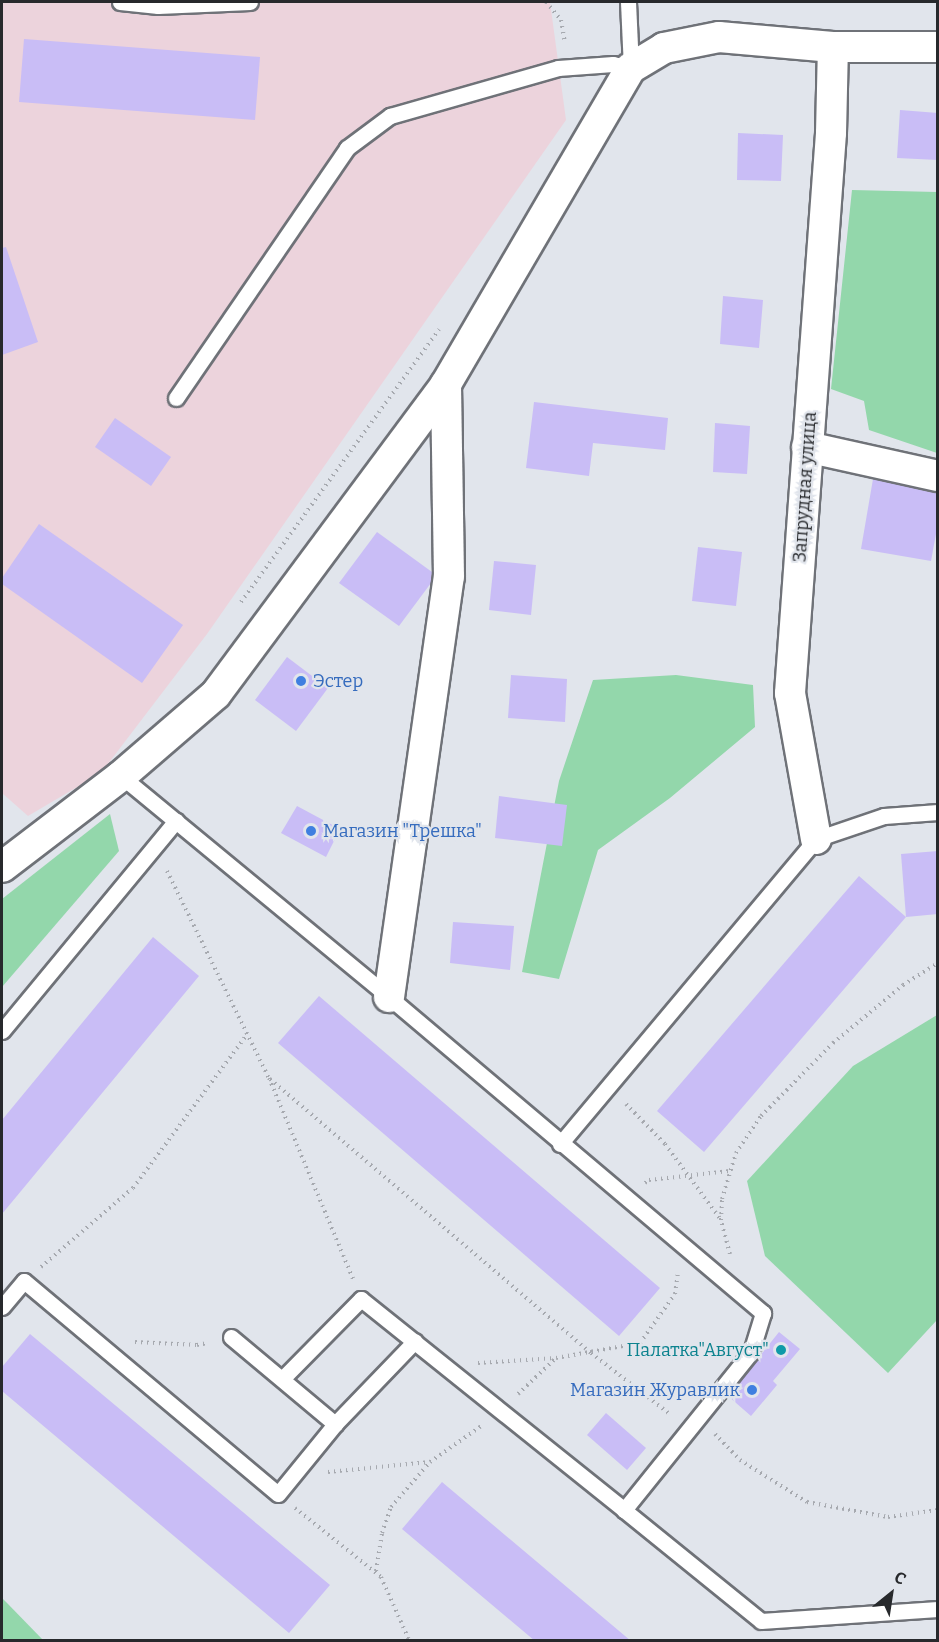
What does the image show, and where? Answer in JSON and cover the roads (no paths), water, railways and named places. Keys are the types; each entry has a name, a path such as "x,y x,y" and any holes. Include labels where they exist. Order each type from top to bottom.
{"street":[{"path":"2,867 121,776 216,694 446,384 631,68 664,48 719,37 833,46 938,47"},
{"name":"Запрудная улица","path":"816,838 790,693 831,133 833,46"},
{"path":"389,997 449,577 446,384"},
{"path":"807,447 938,476"}],"lane":[{"path":"120,2 158,6 250,2"},
{"path":"176,398 347,148 390,116 569,65 613,64 631,68 628,2"},
{"path":"121,776 389,997 560,1144 763,1312 750,1352 624,1510"},
{"path":"560,1144 816,838 884,816 938,812"},
{"path":"2,1031 176,821"},
{"path":"2,1307 24,1281 278,1494 335,1424 416,1341"},
{"path":"283,1378 361,1299 445,1364 761,1621 938,1609"},
{"path":"231,1337 283,1378 335,1424"}],"place":[{"name":"Эстер","path":"301,681"},
{"name":"Магазин \"Трешка\"","path":"311,831"},
{"name":"Палатка\"Август\"","path":"781,1350"},
{"name":"Магазин Журавлик","path":"752,1390"}]}
